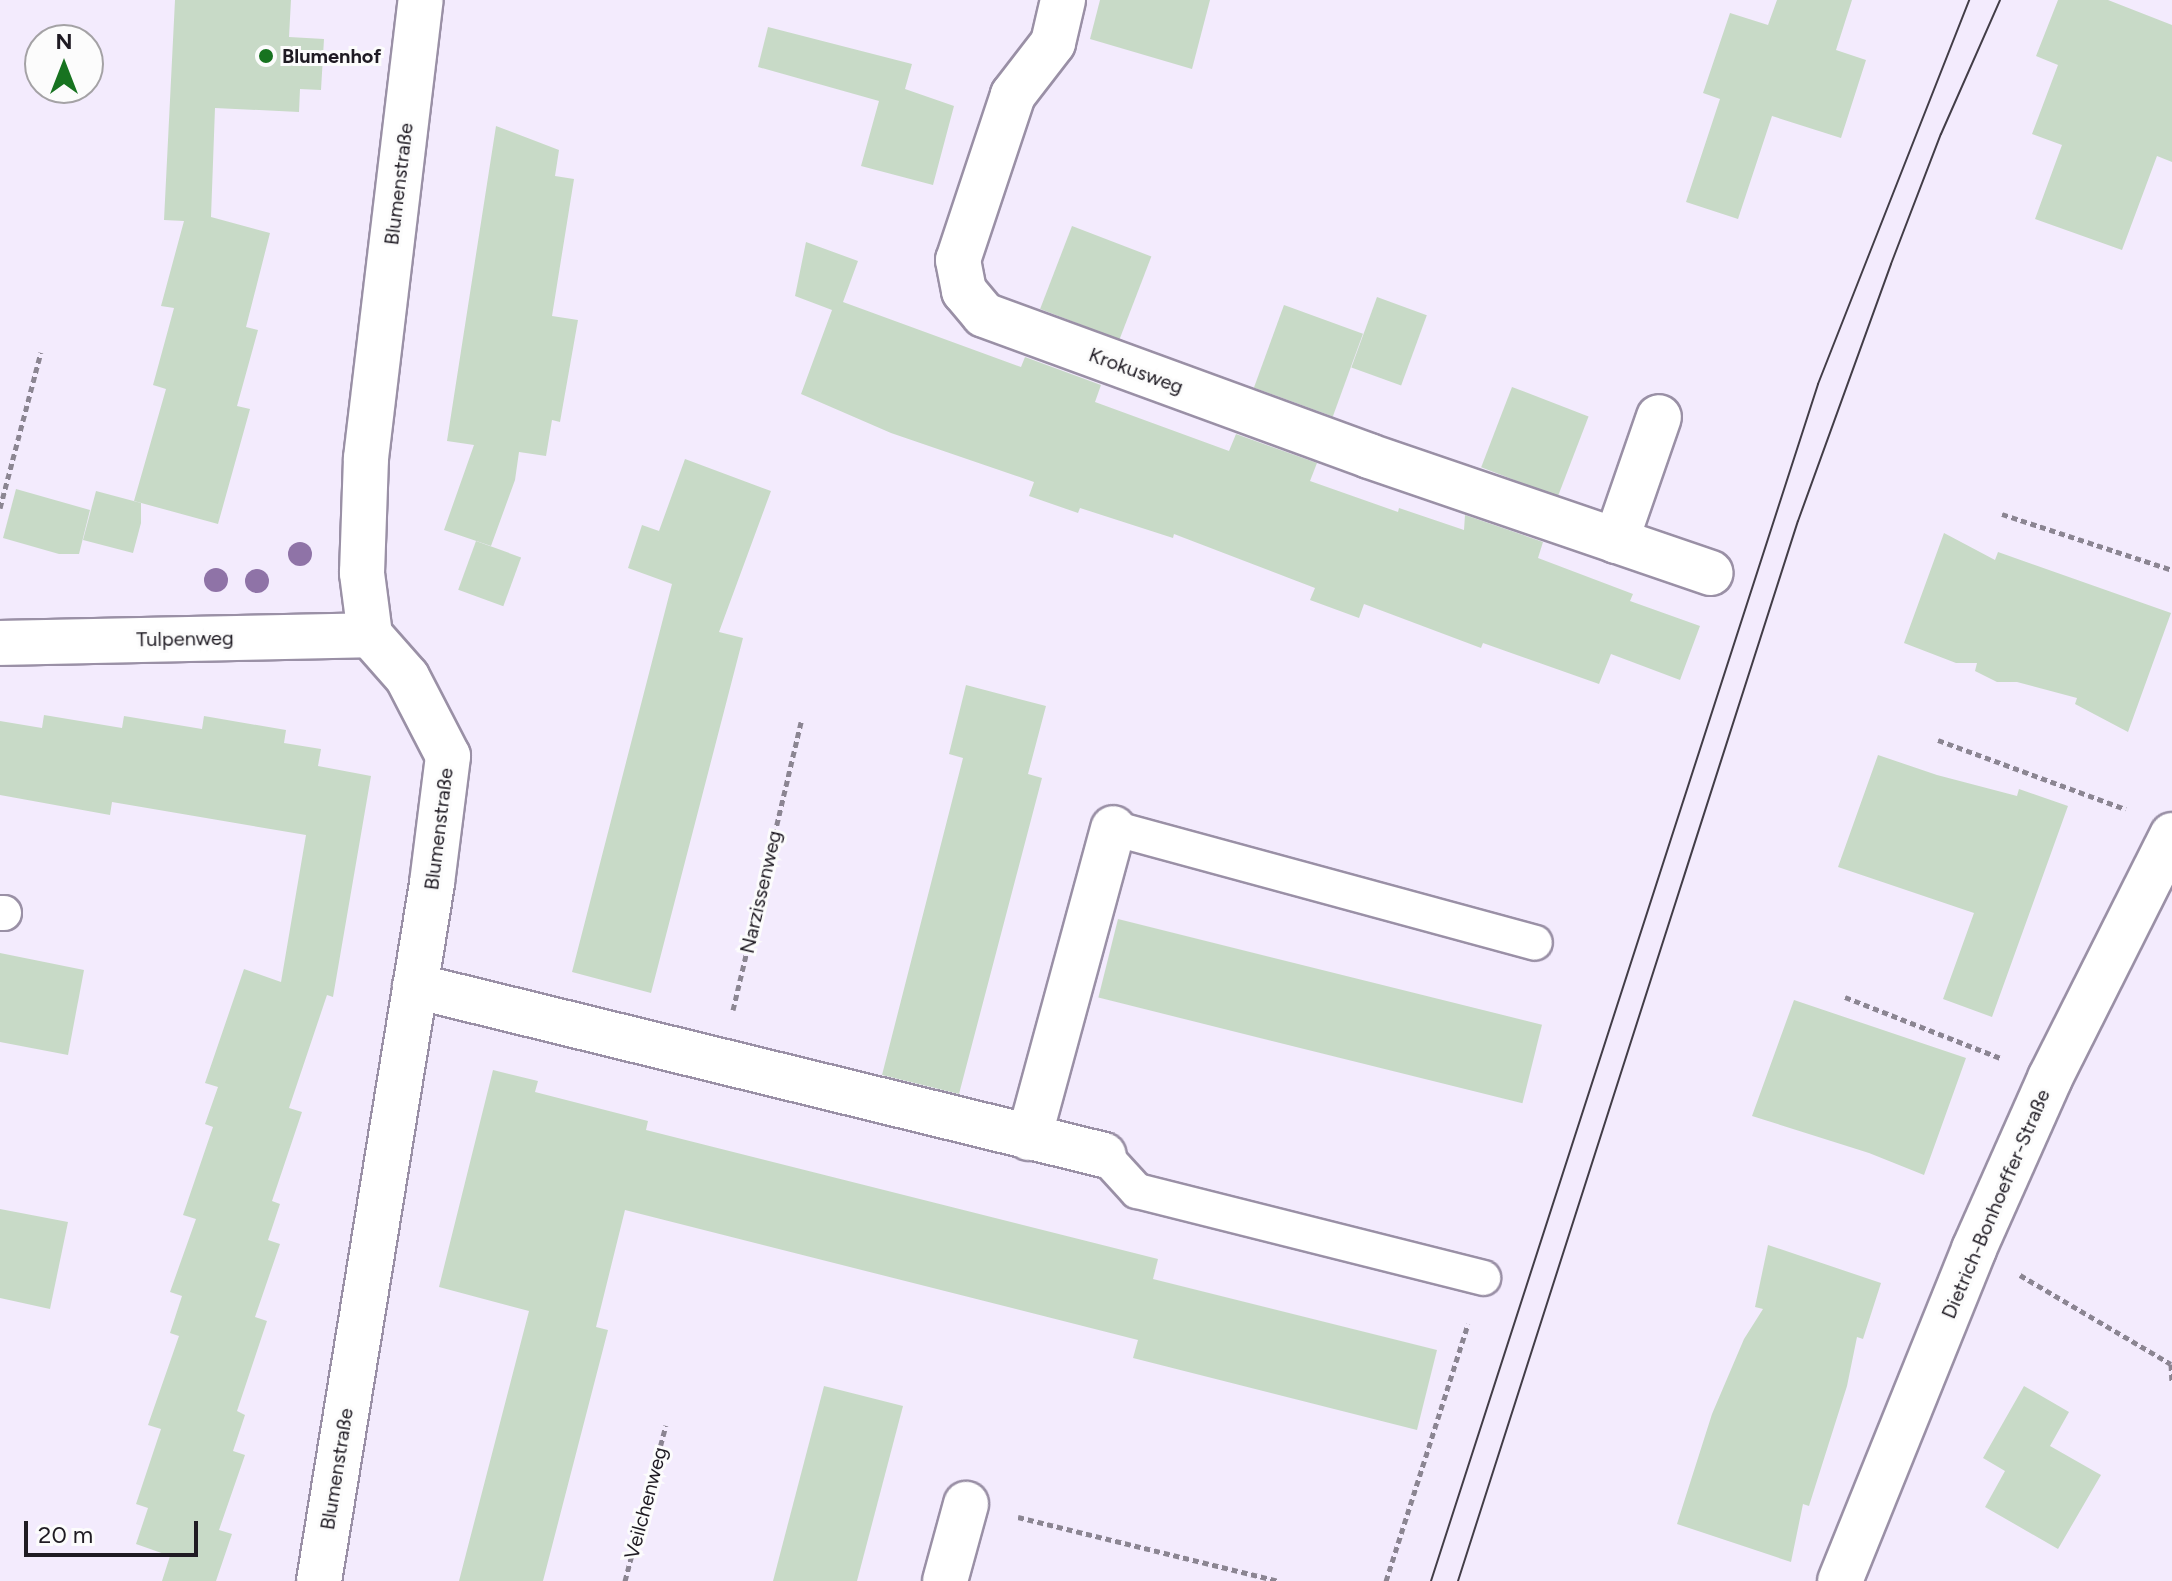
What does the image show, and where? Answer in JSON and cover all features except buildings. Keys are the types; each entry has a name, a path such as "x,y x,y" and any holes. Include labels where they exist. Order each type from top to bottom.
{"street":[{"name":"Blumenstraße","path":"319,1581 415,986 448,756 407,677 370,635 362,573 366,458 421,0"},
{"name":"Krokusweg","path":"1063,0 1053,43 1013,95 958,260 964,291 984,315 1369,456 1711,573"},
{"path":"1616,541 1659,417"},
{"name":"Tulpenweg","path":"0,643 370,635"},
{"path":"1029,1138 1113,828"},
{"name":"Dietrich-Bonhoeffer-Straße","path":"1840,1581 1974,1249 2050,1078 2172,835"},
{"path":"415,986 1104,1155"},
{"path":"945,1581 966,1504"}],"lane":[{"path":"1113,828 1535,943"},
{"path":"1104,1155 1137,1191 1483,1278"}],"path":[{"path":"0,508 41,352"},
{"path":"2002,514 2172,570"},
{"name":"Narzissenweg","path":"721,1061 801,722"},
{"path":"1938,740 2128,810"},
{"path":"1845,997 2050,1078"},
{"path":"1974,1249 2171,1364 2172,1381"},
{"path":"1386,1581 1483,1278"},
{"name":"Veilchenweg","path":"625,1581 666,1425"},
{"path":"966,1504 1279,1581"}],"tram line":[{"path":"1431,1581 1818,384 1969,0"},
{"path":"1458,1581 1798,521 1941,134 2000,0"}],"place":[{"name":"Blumenhof","path":"266,56"}]}
